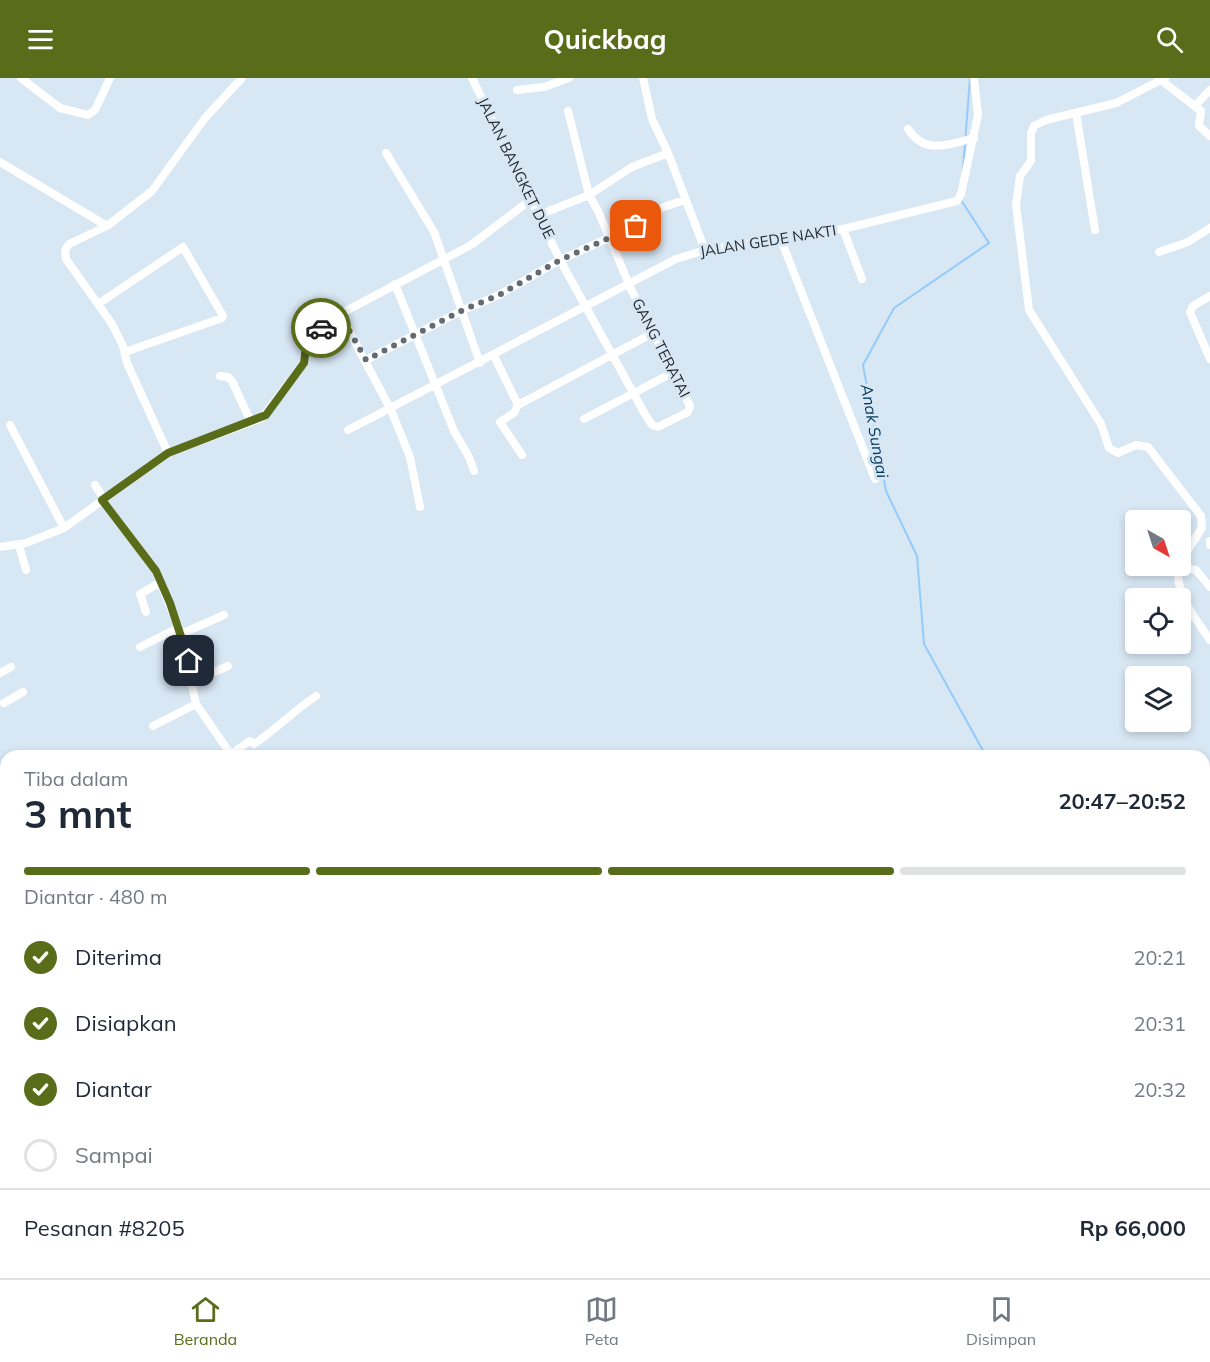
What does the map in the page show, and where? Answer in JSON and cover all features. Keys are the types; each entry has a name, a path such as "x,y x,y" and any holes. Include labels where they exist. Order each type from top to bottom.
{"street":[{"path":"21,78 60,108 88,115 95,110 110,78"},
{"path":"168,453 127,363 125,352 98,304 66,259 65,250 69,244 107,226 152,191 205,118 242,78"},
{"name":"JALAN BANGKET DUE","path":"472,78 533,198 560,260 646,416"},
{"path":"517,90 544,87 569,78"},
{"path":"643,78 652,119 668,153 684,200 705,250"},
{"name":"JALAN GEDE NAKTI","path":"348,430 391,410 676,259 705,250 843,229 959,199 969,139 978,116 974,78"},
{"path":"1191,546 1202,528 1202,516 1148,447 1136,445 1118,453 1109,448 1101,424 1056,349 1029,310 1016,205 1019,177 1031,161 1032,128 1046,120 1116,103 1163,79 1202,114 1199,126 1210,136"},
{"path":"1195,106 1210,90"},
{"name":"GANG TERATAI","path":"568,111 589,195 628,283 690,406 686,413 658,427 652,425 646,416"},
{"path":"1076,113 1095,230"},
{"path":"908,129 917,141 926,146 969,139"},
{"path":"386,153 434,232 446,260 480,363"},
{"path":"539,215 589,195 632,167 668,153"},
{"path":"0,162 107,226"},
{"path":"0,548 19,545 64,528 168,453 251,422 268,412 304,363 306,346 311,337 340,314 394,284 446,260 491,232 533,198"},
{"path":"366,360 463,310 499,295 560,260 635,226 638,216 684,200"},
{"path":"1160,252 1188,242 1210,228"},
{"path":"843,229 862,279"},
{"path":"781,240 875,479"},
{"path":"98,304 183,247 223,316 125,352"},
{"path":"394,284 454,431 470,458 474,471"},
{"path":"1210,296 1191,308 1190,312 1210,359"},
{"path":"340,314 391,410 410,457 420,507"},
{"path":"522,455 500,422 514,413 518,405 653,333"},
{"path":"494,356 518,405"},
{"path":"584,419 674,372"},
{"path":"220,376 228,377 232,381 251,422"},
{"path":"10,425 64,528"},
{"path":"95,485 103,500 153,565 179,631 196,704 228,750"},
{"path":"19,545 26,570"},
{"path":"1191,568 1196,570 1210,587"},
{"path":"1180,576 1181,591 1210,640"},
{"path":"146,612 140,594 161,582"},
{"path":"140,647 224,615"},
{"path":"192,682 228,666"},
{"path":"0,673 11,667"},
{"path":"1,701 23,692"},
{"path":"238,750 250,741 254,744 281,725 288,714 316,696"},
{"path":"153,726 196,704"}],"waterway":[{"name":"Anak Sungai","path":"963,169 970,78"},
{"name":"Anak Sungai","path":"961,200 989,243 894,308 863,365 886,491 917,556 924,644 983,750"}],"way so far":[{"path":"321,328 340,314 366,360 463,310 499,295 560,260 636,226"}],"route":[{"path":"189,661 170,603 156,571 102,500 168,453 266,415 304,363 307,356 306,346 311,337 321,328"}]}
